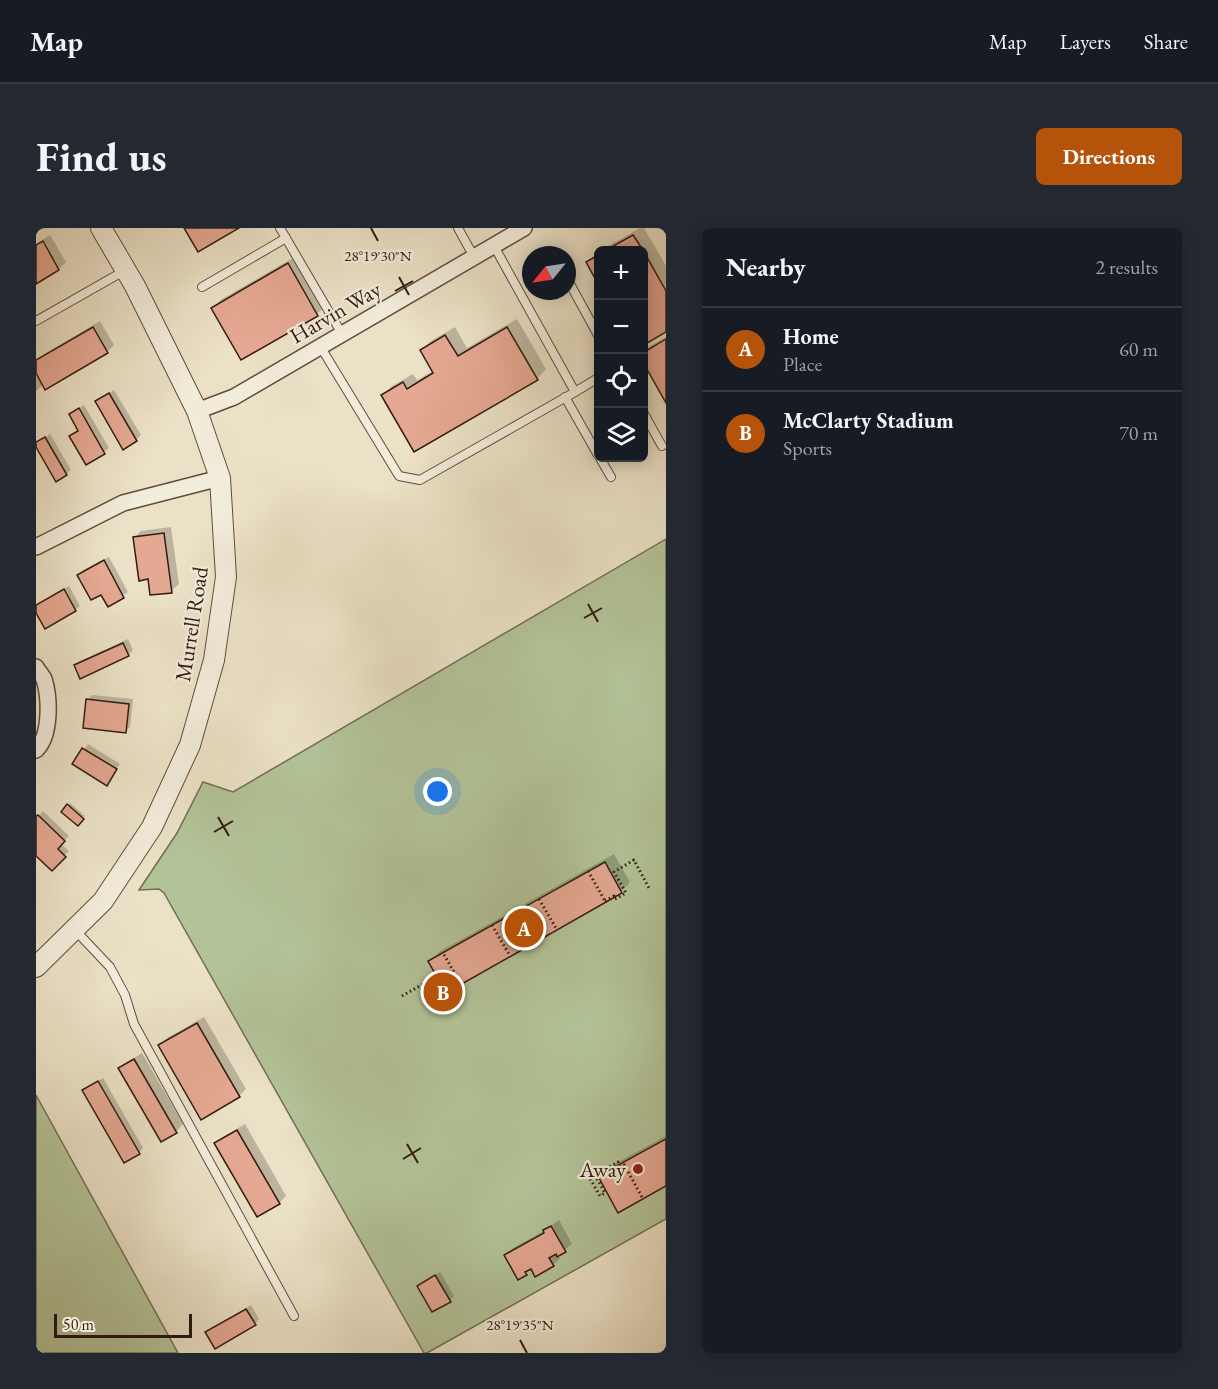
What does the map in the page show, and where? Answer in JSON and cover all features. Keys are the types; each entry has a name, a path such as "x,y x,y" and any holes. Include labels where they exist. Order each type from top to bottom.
{"street":[{"name":"Murrell Road","path":"36,967 103,901 152,827 190,745 214,660 226,577 220,478 196,411 125,270 101,228"},
{"name":"Harvin Way","path":"196,411 234,397 524,228"},
{"path":"36,547 123,503 220,478"},
{"path":"36,667 44,680 49,716 40,746 36,750"}],"lane":[{"path":"280,228 342,334"},
{"path":"458,228 474,257"},
{"path":"202,287 286,238"},
{"path":"494,246 575,392"},
{"path":"36,321 125,270"},
{"path":"576,295 594,328"},
{"path":"320,346 399,476 420,480 594,380"},
{"path":"565,397 594,447"},
{"path":"648,421 662,446"},
{"path":"602,462 611,477"},
{"path":"75,929 110,967 125,995 134,1024 294,1316"}],"path":[{"path":"588,871 605,902 614,896 615,900 626,893 614,872 634,860 649,888"},
{"path":"539,899 557,930"},
{"path":"516,912 534,943"},
{"path":"492,925 510,957"},
{"path":"402,996 432,979 442,998 462,986 443,953"},
{"path":"588,1175 600,1196 605,1193 595,1175 618,1162 620,1166 624,1163 643,1199"}],"green space":[{"path":"666,539 666,1219 424,1353 164,893 159,889 139,890 177,833 203,782 233,792"},
{"path":"36,1095 178,1353 36,1353"}],"building":[{"path":"184,228 239,228 198,252"},
{"path":"633,235 640,246 613,246"},
{"path":"43,241 59,270 36,284 36,245"},
{"path":"594,257 594,277 586,262"},
{"path":"648,259 666,291 666,332 648,343"},
{"path":"288,263 318,316 241,360 211,308"},
{"path":"93,327 108,353 45,390 36,373 36,360"},
{"path":"507,327 538,380 414,452 381,395 403,382 407,389 433,373 420,350 445,335 458,356"},
{"path":"666,339 666,403 648,371 648,350"},
{"path":"109,393 137,441 123,450 95,401"},
{"path":"79,408 105,454 86,465 69,436 78,431 69,414"},
{"path":"45,437 67,475 56,482 36,447 36,442"},
{"path":"164,533 172,593 150,595 148,579 139,581 133,537"},
{"path":"104,560 124,598 108,607 101,595 91,600 77,575"},
{"path":"64,589 76,611 45,629 36,613 36,605"},
{"path":"123,643 129,656 80,679 74,665"},
{"path":"86,699 129,704 126,733 83,728"},
{"path":"82,748 117,769 107,786 72,764"},
{"path":"67,804 84,819 78,826 61,812"},
{"path":"38,815 65,841 58,849 66,857 52,871 36,856 36,816"},
{"path":"605,862 622,893 446,993 428,961"},
{"path":"197,1023 240,1097 201,1120 158,1045"},
{"path":"134,1059 177,1133 161,1142 118,1068"},
{"path":"98,1081 140,1154 124,1163 82,1090"},
{"path":"237,1130 280,1204 257,1217 214,1143"},
{"name":"Away","path":"666,1139 666,1186 618,1213 598,1176"},
{"path":"551,1226 566,1252 549,1258 554,1266 535,1277 531,1269 525,1272 527,1275 518,1280 504,1255 544,1233 543,1230"},
{"path":"435,1275 451,1302 432,1312 417,1286"},
{"path":"246,1309 256,1325 215,1349 205,1332"}],"place":[{"name":"Home","path":"524,928"},
{"name":"McClarty Stadium","path":"443,992"},
{"name":"Away","path":"638,1169"}]}
